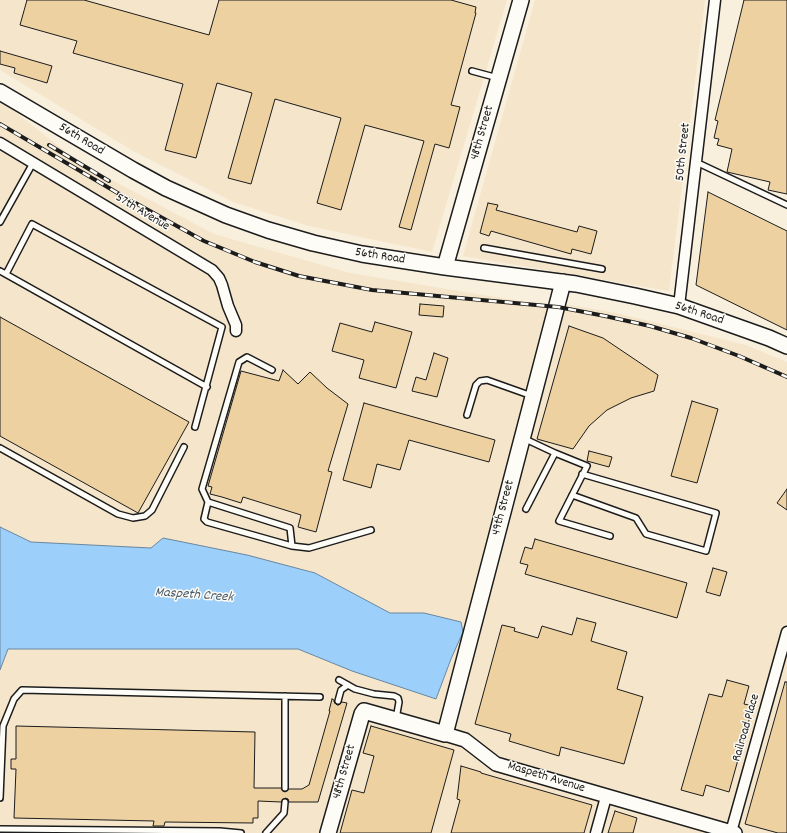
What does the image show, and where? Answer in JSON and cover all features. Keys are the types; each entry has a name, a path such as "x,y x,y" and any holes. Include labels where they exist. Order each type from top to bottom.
{"main road":[{"name":"48th Street","path":"445,267 521,0"},
{"name":"56th Road","path":"0,92 149,179 226,215 292,238 337,249 385,258 563,282 613,291 679,306 769,338 787,346"},
{"name":"49th Street","path":"445,734 522,437 558,307 563,282"},
{"name":"Maspeth Avenue","path":"363,712 366,711 445,734"},
{"name":"48th Street","path":"328,833 363,712"}],"street":[{"name":"50th Street","path":"679,306 715,0"},
{"name":"57th Avenue","path":"0,143 212,270 222,284 228,306 236,325 236,331"},
{"name":"Railroad Place","path":"733,832 787,632"},
{"name":"Maspeth Avenue","path":"445,734 465,740 496,764 606,797 733,832"},
{"path":"596,833 606,797"}],"lane":[{"path":"472,70 499,78"},
{"path":"696,162 787,205"},
{"path":"0,222 32,163"},
{"path":"6,274 32,224 222,326 207,387 195,427"},
{"path":"484,248 602,269"},
{"path":"0,271 207,387"},
{"path":"272,370 247,357 239,362 202,489 208,502 204,519 207,522 292,546 310,548 371,530"},
{"path":"467,415 476,385 480,381 487,380 533,397"},
{"path":"522,437 586,466 559,521 610,536"},
{"path":"0,448 118,514 133,518 145,516 152,510 184,447"},
{"path":"526,509 555,453"},
{"path":"572,495 636,518 646,534 706,551 716,514 582,474"},
{"path":"208,502 290,528 292,546"},
{"path":"339,680 355,689 398,698 399,702 396,720"},
{"path":"338,701 341,690 348,685"},
{"path":"0,798 3,726 14,699 22,690 320,697"},
{"path":"285,696 285,788"},
{"path":"266,833 284,813 285,802"},
{"path":"0,829 220,831 240,833"}],"shaded area":[{"path":"0,0 507,0 432,252 309,226 233,202 133,151 0,70"},
{"path":"535,0 705,0 669,291 463,256"},
{"path":"0,100 80,163 214,234 350,273 557,307 559,303 616,313 746,345 787,362 787,833 0,833 0,670 8,649 298,649 436,699 463,632 424,613 390,613 315,573 151,548 31,542 0,527"}],"water":[{"name":"Maspeth Creek","path":"0,527 31,542 151,548 163,538 247,555 315,573 390,613 424,613 461,622 463,632 436,699 352,671 298,649 8,649 0,670"}],"building":[{"path":"27,0 84,0 209,35 219,0 451,0 476,7 476,13 451,105 460,107 449,148 435,144 411,230 399,227 424,141 365,125 341,210 317,203 341,118 275,99 251,184 228,178 252,93 217,83 196,158 165,150 183,84 73,53 77,41 20,25"},
{"path":"744,0 787,0 787,194 768,190 770,182 727,172 732,149 717,145 719,139 714,138 718,121 715,120"},
{"path":"0,51 52,66 47,83 14,73 15,68 0,64"},
{"path":"708,192 787,231 787,330 696,285"},
{"path":"488,203 498,205 496,210 577,232 579,226 597,231 591,254 572,249 571,254 491,231 489,236 480,233"},
{"path":"420,304 444,306 443,317 419,315"},
{"path":"0,317 189,422 138,513 0,436"},
{"path":"375,322 412,332 396,388 359,378 364,360 332,351 340,323 372,332"},
{"path":"569,326 603,338 658,375 654,391 631,398 607,410 589,426 573,449 537,439"},
{"path":"434,353 448,358 437,397 412,391 416,377 426,380"},
{"path":"283,370 298,384 310,372 327,388 348,404 328,471 332,472 316,532 298,527 301,515 243,497 241,503 210,494 212,487 208,486 241,371 279,381"},
{"path":"692,401 718,409 697,483 671,476"},
{"path":"364,403 495,440 489,462 409,440 400,470 377,464 371,488 343,480"},
{"path":"589,451 612,457 609,467 587,461"},
{"path":"787,489 787,510 777,503"},
{"path":"535,539 687,583 677,618 525,574 528,565 520,563 525,547 532,549"},
{"path":"713,568 727,572 720,596 706,592"},
{"path":"577,618 596,623 591,641 627,652 617,689 643,697 624,764 561,747 559,756 509,741 511,734 475,724 502,625 515,628 514,631 538,638 542,626 572,635"},
{"path":"727,680 749,686 744,704 753,706 729,792 706,785 703,796 681,790 709,694 722,697"},
{"path":"785,682 787,682 787,833 778,833 745,824"},
{"path":"332,699 337,705 342,702 347,703 318,802 289,802 288,799 285,798 281,802 258,801 258,818 253,818 253,823 165,822 164,826 153,826 154,821 14,818 16,769 11,769 11,759 16,759 16,726 255,732 254,788 281,788 285,792 289,789 302,789 309,785"},
{"path":"371,726 454,750 431,833 340,833 352,790 364,793 374,756 363,753"},
{"path":"461,766 592,805 584,833 451,833 460,800 457,799"},
{"path":"615,811 637,818 633,833 608,833"}],"railway":[{"path":"0,124 121,195 204,241 255,262 299,276 372,290 558,307 605,316 650,326 691,338 739,356 787,377"},
{"path":"49,145 109,181"}]}
